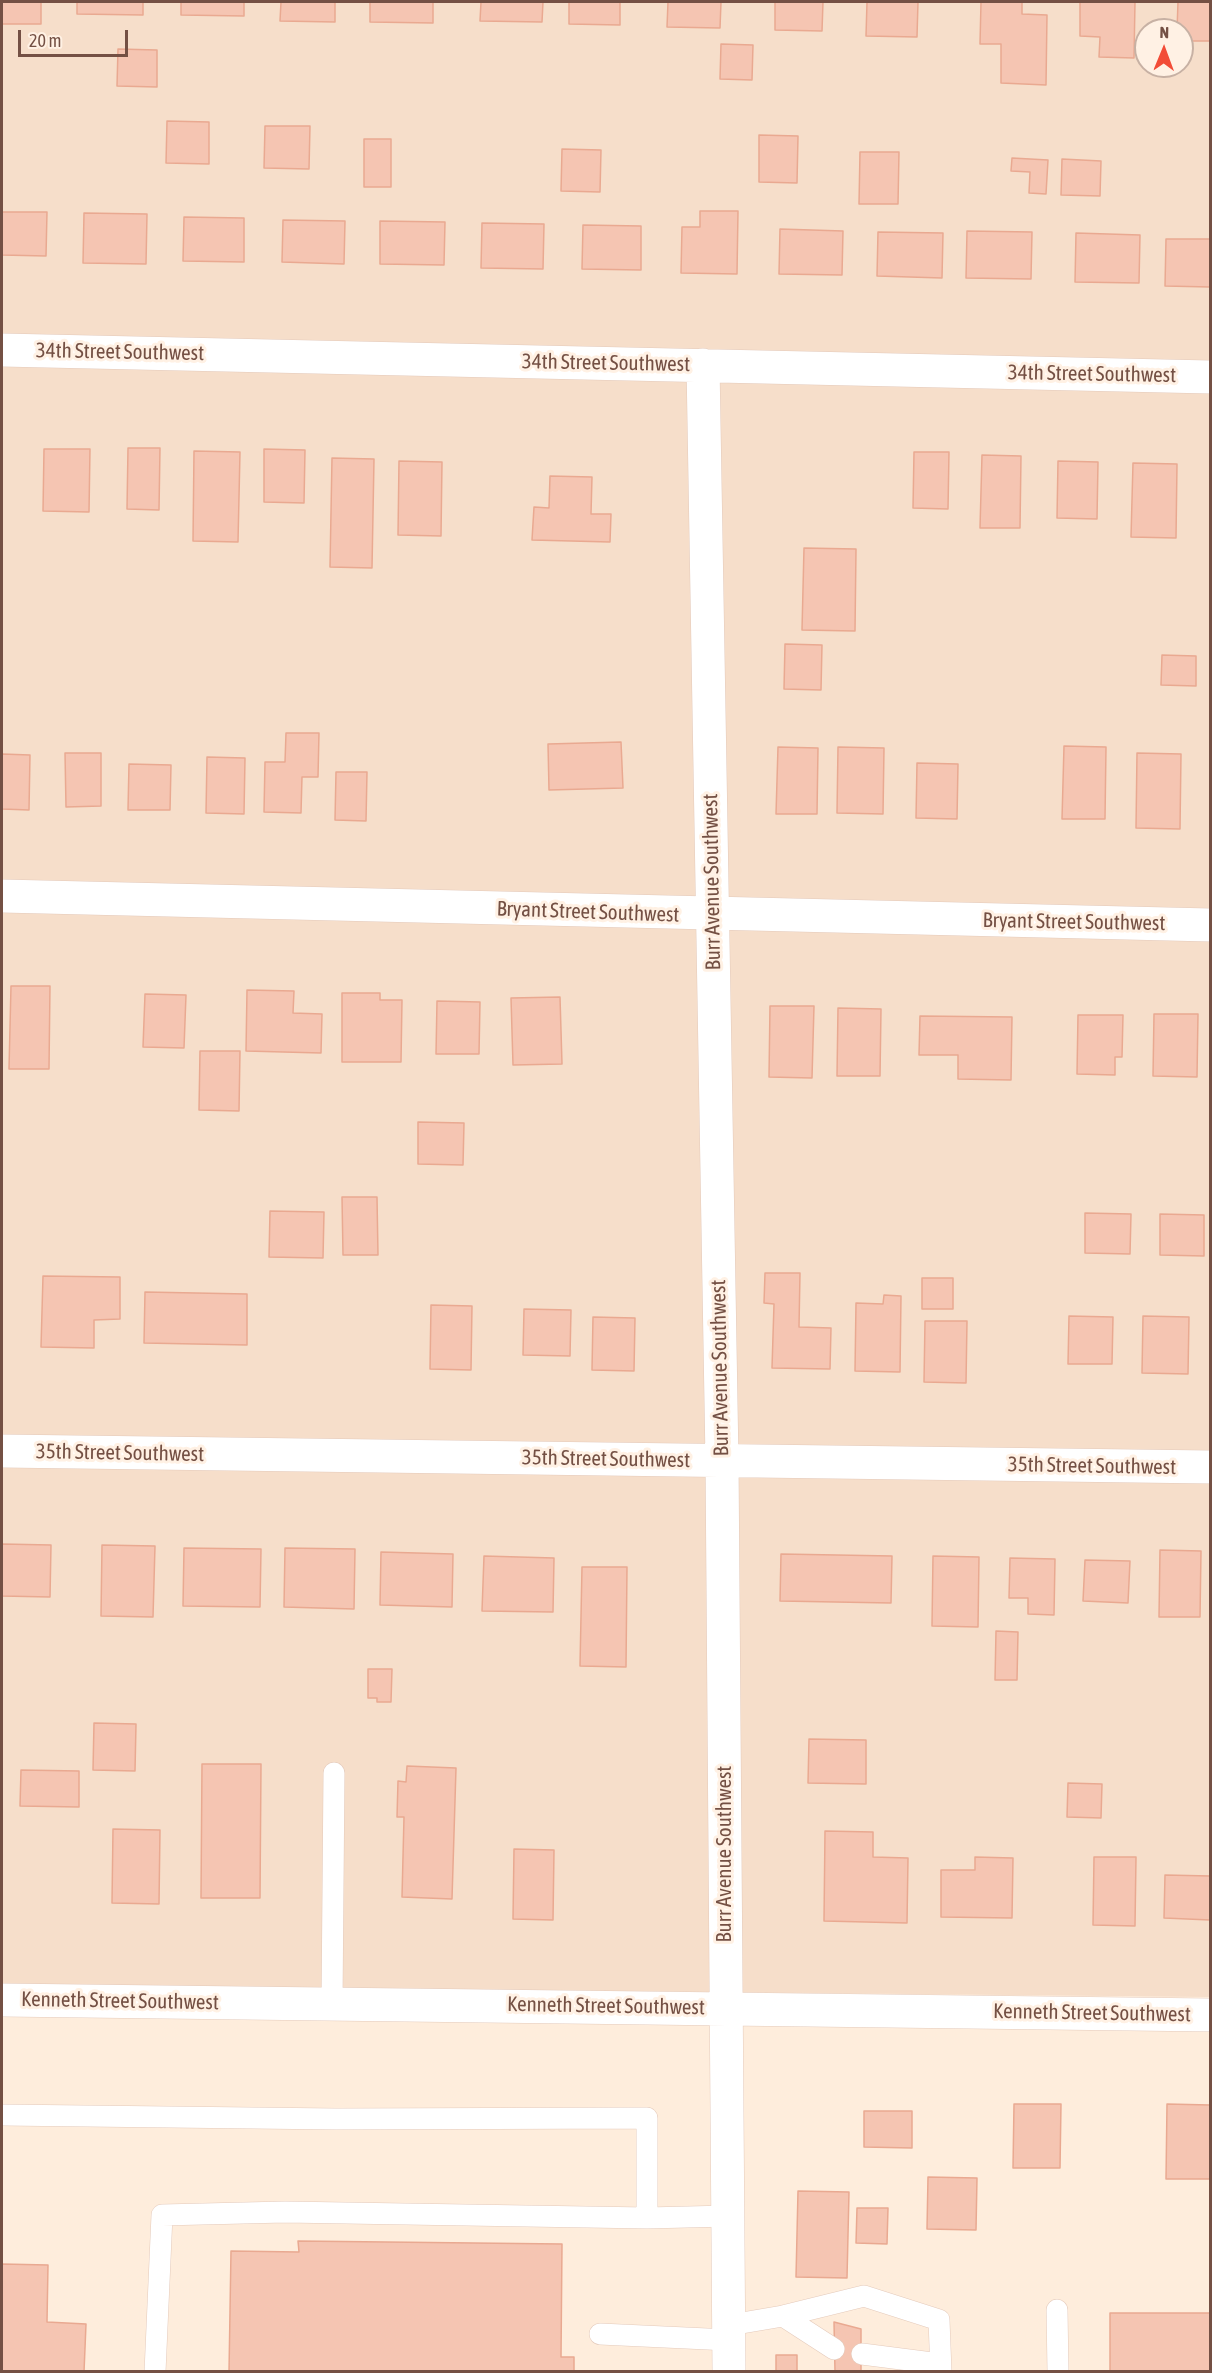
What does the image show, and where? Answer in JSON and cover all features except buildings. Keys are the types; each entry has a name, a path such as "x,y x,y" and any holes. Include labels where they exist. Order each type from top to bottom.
{"street":[{"name":"34th Street Southwest","path":"2,350 1210,376"},
{"name":"Burr Avenue Southwest","path":"704,365 722,1460 729,2372"},
{"name":"Bryant Street Southwest","path":"2,896 712,915 1210,925"},
{"name":"35th Street Southwest","path":"2,1451 1210,1467"},
{"name":"Kenneth Street Southwest","path":"2,2000 725,2007 1210,2015"}],"lane":[{"path":"332,2003 334,1773"},
{"path":"2,2115 336,2119 647,2118 647,2218"},
{"path":"155,2372 162,2215 285,2212 647,2218 728,2216"},
{"path":"600,2334 729,2332 864,2296 939,2320 940,2368 861,2354"},
{"path":"1057,2310 1058,2372"},
{"path":"783,2316 834,2349"}],"shaded area":[{"path":"2,2 1210,2 1210,1997 2,1985"}]}
